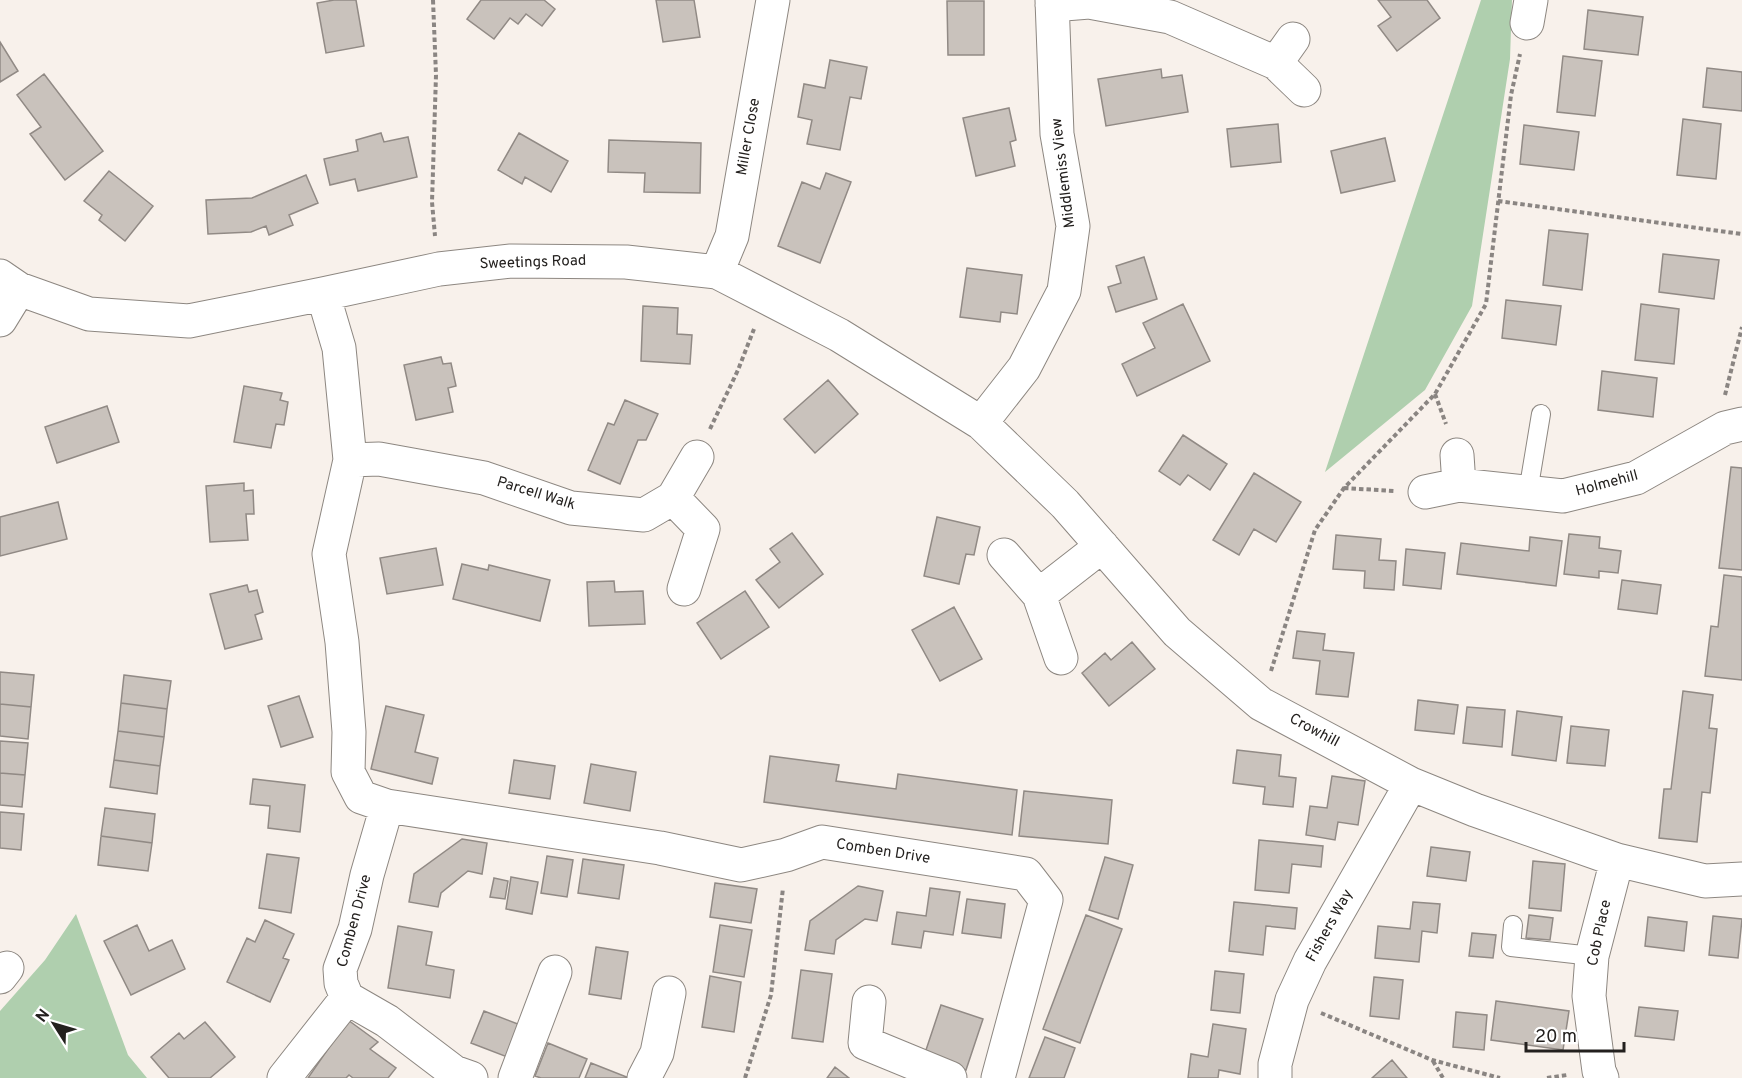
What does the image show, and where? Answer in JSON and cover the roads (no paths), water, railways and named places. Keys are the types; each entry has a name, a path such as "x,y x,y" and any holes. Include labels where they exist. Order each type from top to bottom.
{"street":[{"name":"Miller Close","path":"717,272 732,236 773,0"},
{"name":"Middlemiss View","path":"981,423 1024,368 1064,291 1072,226 1057,134 1052,3 1089,2 1170,17 1285,51 1304,90"},
{"name":"Sweetings Road","path":"0,320 9,283 89,314 189,321 439,269 511,261 615,262 717,272 839,335 981,423"},
{"path":"323,294 339,348 350,460"},
{"name":"Crowhill","path":"981,423 1065,504 1177,632 1261,704 1411,784 1475,810 1617,860 1705,881 1742,879"},
{"name":"Holmehill","path":"1425,492 1458,470 1528,492 1563,496 1636,478 1734,426"},
{"name":"Parcell Walk","path":"350,460 379,459 484,478 571,507 644,515 673,498 697,457"},
{"name":"Comben Drive","path":"350,460 329,554 342,642 349,732 348,772 361,797 387,806 660,848 741,864 786,855 822,842 1026,874 1046,900 998,1078"},
{"path":"673,498 703,530 684,589"},
{"path":"1039,595 1102,546"},
{"path":"1004,555 1039,595 1061,658"},
{"name":"Fishers Way","path":"1275,1078 1275,1064 1292,1000 1310,961 1411,784"},
{"name":"Comben Drive","path":"347,998 341,984 340,969 355,928 367,875 387,806"},
{"name":"Cob Place","path":"1602,1078 1599,1071 1589,996 1592,956 1617,860"},
{"path":"515,1078 555,972"},
{"path":"644,1078 657,1053 669,993"},
{"path":"284,1078 347,998 387,1021 454,1072 471,1078"},
{"path":"869,1002 865,1043 950,1078"}],"lane":[{"path":"1528,492 1540,414"},
{"path":"1513,925 1511,947 1592,956"}]}
